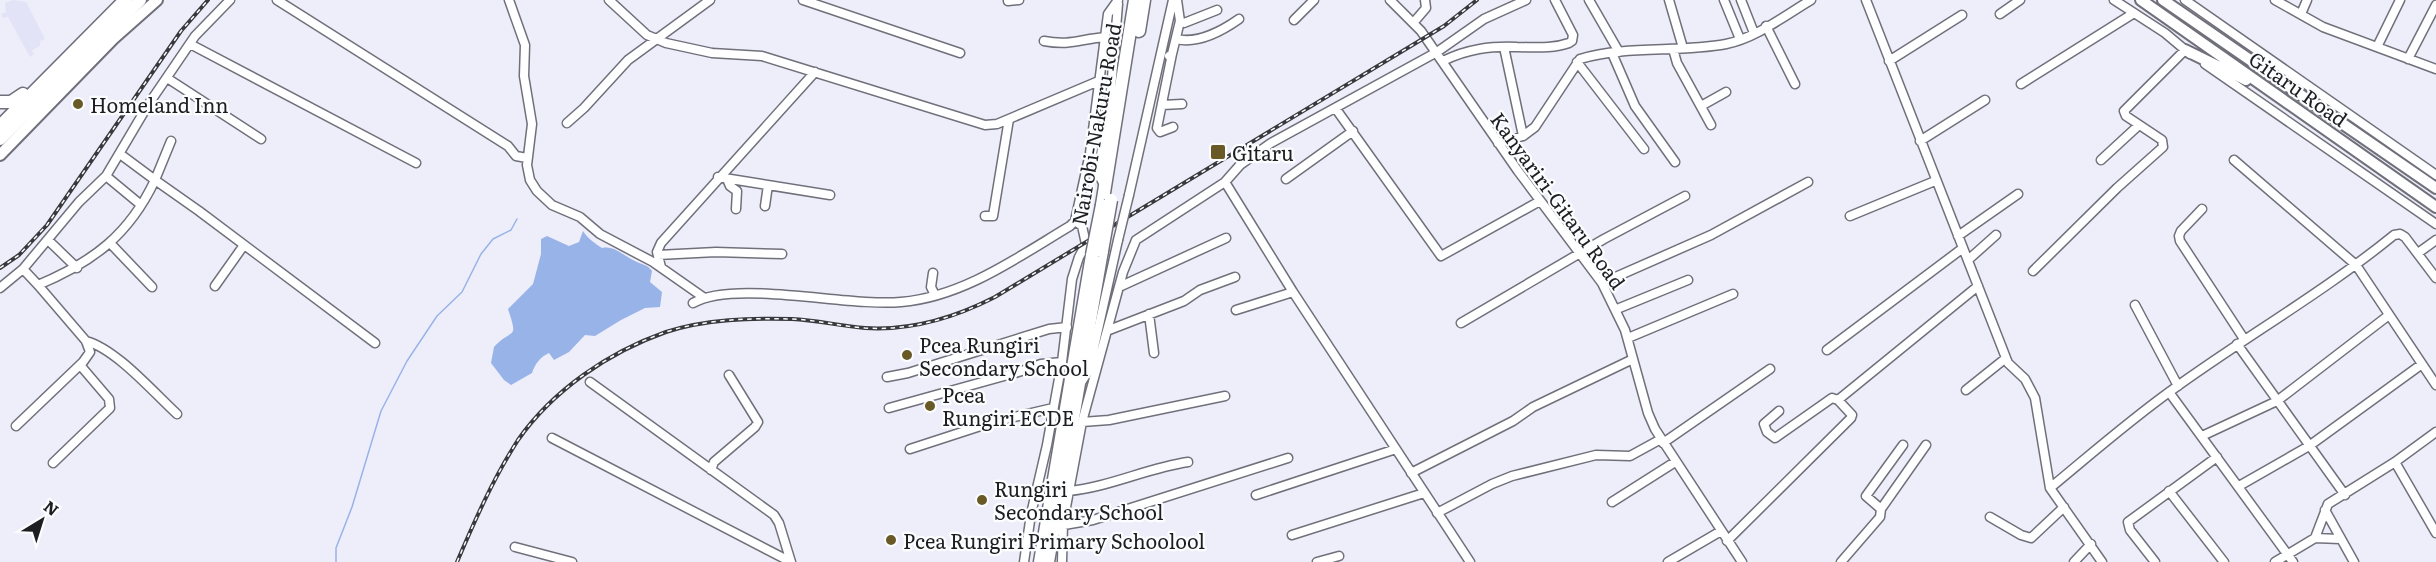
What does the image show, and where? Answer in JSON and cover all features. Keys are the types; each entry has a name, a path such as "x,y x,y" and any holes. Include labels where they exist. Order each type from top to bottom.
{"highway":[{"path":"0,126 125,0"},
{"path":"0,139 140,0"},
{"name":"Nairobi-Nakuru Road","path":"1106,202 1105,187 1135,0"},
{"name":"Nairobi-Nakuru Road","path":"1097,253 1144,0"},
{"path":"0,102 8,103 19,98 68,47 81,45"},
{"path":"1048,562 1085,388 1097,253"},
{"path":"1040,562 1097,253"}],"main road":[{"path":"0,156 113,39 157,0"},
{"name":"Gitaru Road","path":"2140,0 2436,207"},
{"path":"2163,0 2215,28 2436,188"},
{"path":"2185,50 2239,75 2309,116"}],"street":[{"path":"0,288 23,269 79,202 106,176 143,113 201,27 230,0"},
{"path":"278,0 508,146 516,156 527,158"},
{"path":"509,0 525,45 524,76 532,124 527,158 530,180 552,205 580,217 600,234 661,267 704,297"},
{"path":"609,0 633,23 656,39 689,50 762,57 980,123 995,125 1101,80"},
{"path":"567,123 628,60 710,0"},
{"path":"803,0 960,53"},
{"path":"1008,2 1019,0"},
{"path":"1173,128 1158,130 1180,21 1175,0"},
{"path":"1062,562 1068,491 1082,422 1085,388 1175,0"},
{"path":"1294,20 1314,0"},
{"name":"Kanyariri-Gitaru Road","path":"1390,0 1414,22 1437,52 1540,201 1602,283 1617,309 1628,338 1647,413 1675,462 1742,562"},
{"path":"1085,388 1109,330 1119,287 1136,240 1225,182 1240,165 1265,146 1437,52 1484,19 1526,0"},
{"path":"1443,61 1472,50 1503,46 1554,46 1572,40 1573,35 1555,0"},
{"path":"1589,0 1616,52 1635,106 1675,162"},
{"path":"1670,0 1683,48"},
{"path":"1724,0 1740,39"},
{"path":"1741,0 1754,33"},
{"path":"1866,0 2005,356 2025,379 2035,398 2050,488 2102,562"},
{"path":"2000,14 2020,0"},
{"path":"2114,0 2436,224"},
{"path":"2185,0 2215,28 2436,175"},
{"path":"2275,0 2323,27 2436,69"},
{"path":"2301,14 2307,0"},
{"path":"2377,47 2400,0"},
{"path":"1105,187 1099,176 1099,168 1111,90 1118,1"},
{"path":"693,303 704,297 770,294 857,302 901,302 957,288 998,269 1070,226 1075,220 1090,153 1108,14 1118,1"},
{"path":"1414,22 1423,13 1428,1"},
{"path":"1498,142 1523,136 1540,121 1576,62 1582,58 1616,52 1725,44 1754,33 1807,1"},
{"path":"2408,59 2436,5"},
{"path":"1180,21 1184,23 1217,10"},
{"path":"2021,84 2134,13"},
{"path":"1889,61 1962,15"},
{"path":"1176,39 1189,42 1226,28 1239,19"},
{"path":"1766,26 1795,84"},
{"path":"1044,41 1069,44 1092,37 1106,37"},
{"path":"190,44 416,163"},
{"path":"1503,46 1523,136"},
{"path":"1673,49 1677,63 1711,125"},
{"path":"2033,271 2117,188 2163,147 2162,141 2126,116 2126,107 2185,50"},
{"path":"1160,62 1172,54"},
{"path":"1576,62 1644,149"},
{"path":"661,267 658,255 661,243 723,178 815,72"},
{"path":"167,78 261,139"},
{"path":"1701,106 1726,92"},
{"path":"1920,141 1985,100"},
{"path":"1162,105 1182,104"},
{"path":"1336,109 1441,256 1540,201"},
{"path":"985,216 993,216 1009,119"},
{"path":"2101,160 2139,125"},
{"path":"1286,179 1353,131"},
{"path":"38,285 76,268 111,243 141,205 155,180 171,141"},
{"path":"120,154 375,343"},
{"path":"2234,160 2356,265 2436,385"},
{"path":"106,176 141,205"},
{"path":"723,178 830,195"},
{"path":"723,178 737,191 736,209"},
{"path":"1850,216 1935,181"},
{"path":"1225,182 1293,292 1470,562"},
{"path":"1602,283 1711,235 1809,183"},
{"path":"765,206 768,185"},
{"path":"1958,236 2018,194"},
{"path":"1461,323 1580,253 1686,196"},
{"path":"2202,210 2181,231 2180,241 2277,401 2345,495"},
{"path":"1024,562 1031,514 1062,362 1072,279 1086,244 1082,226 1075,220"},
{"path":"2050,488 2169,392 2356,265 2394,235 2400,234 2405,237 2436,278"},
{"path":"1968,260 1996,235"},
{"path":"1119,287 1144,278 1226,238"},
{"path":"48,240 76,268"},
{"path":"2418,254 2436,240"},
{"path":"111,243 152,287"},
{"path":"215,286 244,245"},
{"path":"1827,350 1963,248"},
{"path":"658,255 716,252 782,254"},
{"path":"16,426 80,365 90,352 86,341 23,269"},
{"path":"933,273 932,287 935,295"},
{"path":"1109,330 1184,301 1200,290 1234,277"},
{"path":"1617,309 1688,280"},
{"path":"1838,400 1978,286"},
{"path":"1236,310 1293,292"},
{"path":"1628,338 1733,294"},
{"path":"2135,305 2178,386"},
{"path":"1149,314 1154,353"},
{"path":"2202,436 2277,401 2389,315"},
{"path":"888,377 908,373 1049,329 1067,327"},
{"path":"86,341 111,352 177,414"},
{"path":"1966,390 2005,356"},
{"path":"1411,473 1513,421 1533,407 1633,359"},
{"path":"889,408 1041,364 1062,362"},
{"path":"2239,486 2309,446 2422,364"},
{"path":"53,463 110,408 109,399 80,365"},
{"path":"1437,513 1512,476 1596,455 1630,456 1662,441 1770,369"},
{"path":"711,470 714,462 758,422 729,375"},
{"path":"590,382 774,515 779,523 791,562"},
{"path":"2169,392 2291,558"},
{"path":"1082,422 1109,420 1225,396"},
{"path":"1727,541 1851,418 1850,411 1838,400 1832,398 1775,438 1767,432 1764,424 1779,411"},
{"path":"910,449 993,422 1053,408"},
{"path":"2276,562 2291,558 2315,538 2328,504 2395,462 2436,432"},
{"path":"552,438 791,562"},
{"path":"1881,509 1866,496 1903,445"},
{"path":"1841,562 1877,522 1882,512 1881,509 1926,445"},
{"path":"1256,495 1396,449"},
{"path":"2155,562 2127,524 2217,457"},
{"path":"1064,525 1093,520 1288,458"},
{"path":"1068,491 1102,486 1161,466 1188,462"},
{"path":"1612,502 1675,462"},
{"path":"2395,462 2436,532"},
{"path":"2169,491 2224,562"},
{"path":"1292,534 1424,493"},
{"path":"1990,517 2021,535 2031,538 2064,507"},
{"path":"2325,510 2354,562"},
{"path":"1668,562 1720,531"},
{"path":"2315,538 2340,539"},
{"path":"2074,562 2091,544"},
{"path":"514,547 572,562"},
{"path":"1322,561 1340,556"}],"shaded area":[{"path":"13,0 26,2 45,39 40,41 40,46 32,50 34,54 30,57 8,17 3,18 1,14 6,12 5,3"}],"water":[{"path":"583,231 602,248 615,249 650,269 652,271 650,282 662,292 660,307 645,308 595,336 585,335 569,352 554,360 549,353 538,361 532,373 511,385 504,380 491,363 494,347 513,330 508,309 533,284 541,254 541,239 547,236 569,246 579,242"}],"waterway":[{"path":"336,562 336,548 352,507 381,411 407,361 437,316 462,292 481,254 493,239 511,230 517,219"}],"railway":[{"path":"0,268 19,255 47,225 181,31 208,0"},
{"path":"457,562 500,470 532,422 565,389 624,350 666,332 713,322 792,319 882,328 932,322 964,311 995,297 1444,26 1477,0"}],"place":[{"name":"Homeland Inn","path":"78,104"},
{"name":"Gitaru","path":"1218,152"},
{"name":"Pcea Rungiri Secondary School","path":"907,355"},
{"name":"Pcea Rungiri ECDE","path":"930,406"},
{"name":"Rungiri Secondary School","path":"982,500"},
{"name":"Pcea Rungiri Primary Schoolool","path":"891,540"}]}
